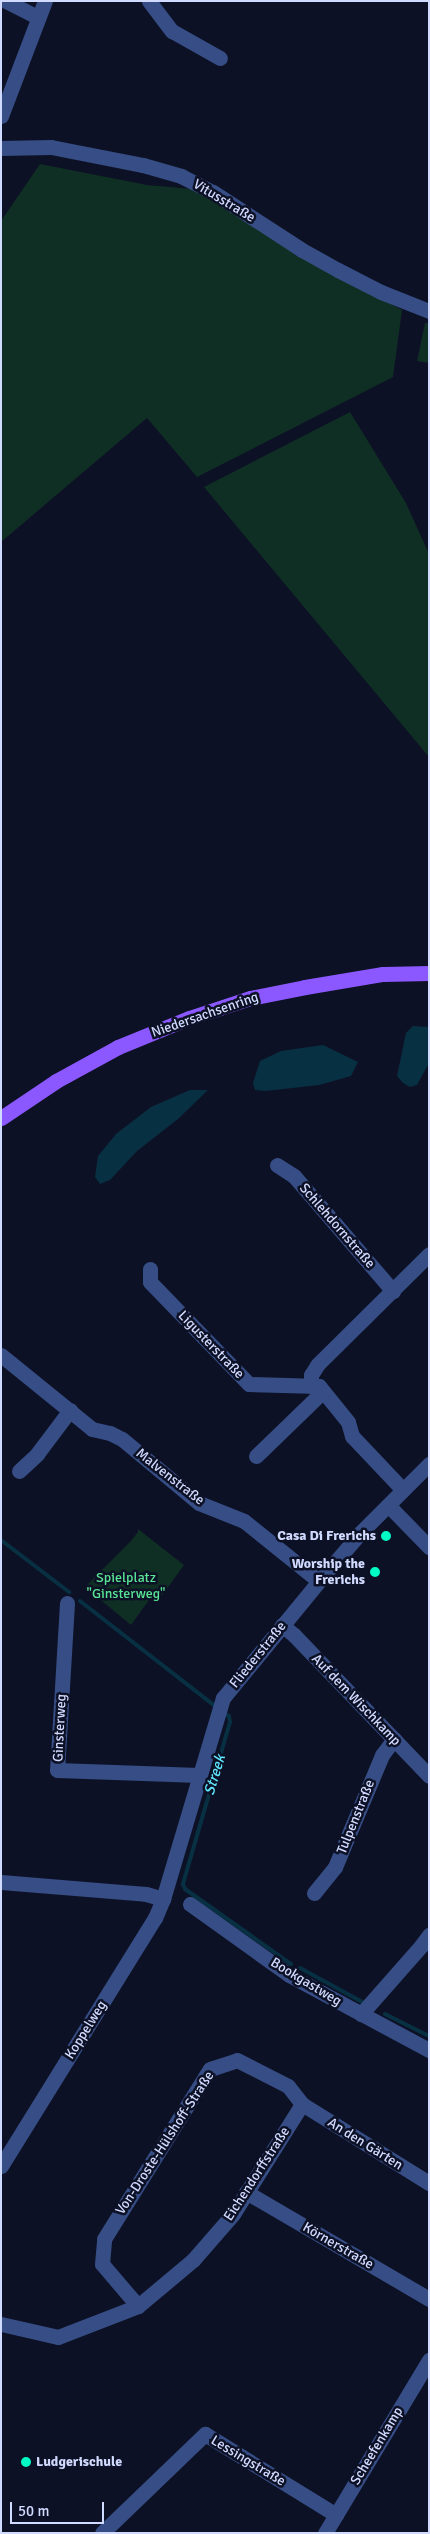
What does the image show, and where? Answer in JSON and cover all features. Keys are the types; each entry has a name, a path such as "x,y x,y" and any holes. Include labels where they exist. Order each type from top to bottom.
{"main road":[{"name":"Niedersachsenring","path":"1,1118 56,1081 118,1047 189,1018 250,998 305,987 383,974 429,973"}],"street":[{"path":"6,1 38,17"},
{"path":"1,116 45,1"},
{"path":"149,1 172,31 220,58"},
{"name":"Vitusstraße","path":"1,148 51,147 143,165 181,176 213,192 302,250 338,270 381,292 429,310"},
{"name":"Schlehdornstraße","path":"278,1165 294,1176 393,1291"},
{"path":"403,1490 352,1436 348,1422 317,1388 311,1374 318,1364 429,1254"},
{"name":"Ligusterstraße","path":"150,1269 150,1282 249,1384 317,1388"},
{"name":"Malvenstraße","path":"1,1355 92,1429 110,1433 122,1439 199,1503 244,1520 318,1580"},
{"path":"256,1456 317,1388"},
{"path":"19,1471 37,1454 70,1410"},
{"name":"Fliederstraße","path":"164,1895 219,1710 230,1688 318,1580 429,1464"},
{"path":"388,1505 429,1547"},
{"name":"Ginsterweg","path":"67,1603 57,1770 199,1775"},
{"name":"Auf dem Wischkamp","path":"282,1625 294,1635 429,1776"},
{"name":"Tulpenstraße","path":"314,1893 336,1868 382,1755 394,1739"},
{"path":"1,1882 164,1895"},
{"name":"Koppelweg","path":"1,2166 133,1954 154,1918 164,1895"},
{"name":"Bookgastweg","path":"190,1904 289,1975 429,2050"},
{"path":"361,2014 429,1935"},
{"name":"Von-Droste-Hülshoff-Straße","path":"138,2306 102,2264 104,2239 210,2069 236,2060 288,2086 302,2104"},
{"name":"An den Gärten","path":"302,2104 429,2183"},
{"name":"Eichendorffstraße","path":"1,2324 58,2337 138,2306 193,2260 233,2214 302,2104"},
{"name":"Körnerstraße","path":"246,2192 429,2299"},
{"name":"Scheefenkamp","path":"325,2533 429,2360"},
{"name":"Lessingstraße","path":"102,2533 205,2434 336,2515"}],"green space":[{"path":"40,164 147,185 203,190 299,255 402,310 393,377 197,477 147,418 1,542 1,221"},
{"path":"425,323 429,323 429,363 417,361"},
{"path":"350,412 406,503 429,554 429,757 204,487"},
{"name":"Spielplatz \"Ginsterweg\"","path":"138,1529 184,1565 161,1597 154,1593 131,1625 85,1587 130,1542 138,1532"}],"water":[{"path":"413,1026 429,1027 429,1063 417,1085 410,1087 397,1076 406,1033"},
{"path":"323,1045 358,1062 351,1076 319,1085 266,1091 255,1090 253,1083 260,1061 281,1051"},
{"path":"190,1090 208,1090 178,1119 137,1151 110,1180 100,1184 95,1177 98,1156 116,1134 151,1107"}],"waterway":[{"name":"Streek","path":"1,1540 69,1592"},
{"name":"Streek","path":"80,1601 216,1707"},
{"name":"Streek","path":"224,1713 229,1716 230,1722 183,1884 185,1889 291,1964"},
{"name":"Streek","path":"300,1968 362,2002"},
{"name":"Streek","path":"385,2014 429,2036"}],"place":[{"name":"Casa Di Frerichs","path":"386,1536"},
{"name":"Worship the Frerichs","path":"375,1572"},
{"name":"Ludgerischule","path":"26,2462"}]}
